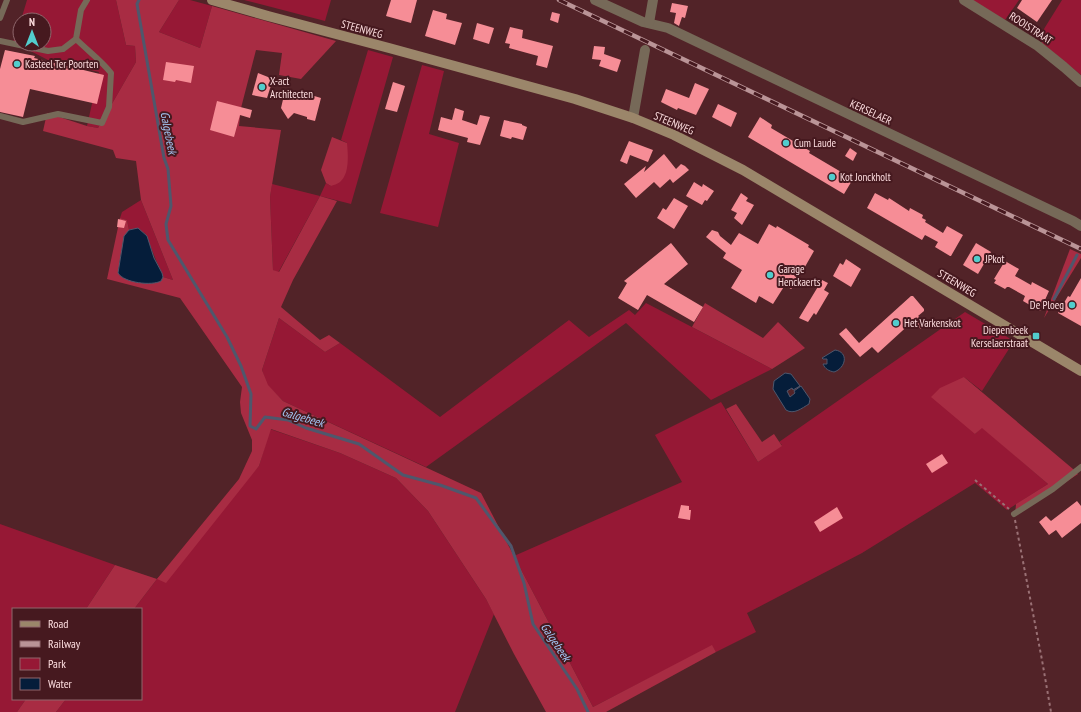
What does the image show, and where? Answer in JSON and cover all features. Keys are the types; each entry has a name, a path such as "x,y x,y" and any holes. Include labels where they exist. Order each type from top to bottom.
{"main road":[{"name":"STEENWEG","path":"212,0 575,99 633,118 681,138 743,170 1081,371"}],"street":[{"name":"KERSELAER","path":"595,0 643,22 668,28 1081,226"},
{"path":"649,23 653,0"},
{"name":"ROOISTRAAT","path":"964,0 1038,46 1081,82"},
{"path":"633,118 645,50"}],"lane":[{"path":"0,18 7,0"},
{"path":"0,41 48,51 63,49 76,39 81,10 87,0"},
{"path":"0,116 23,122 58,114 102,123 109,107 111,73 102,62 90,53 76,39"},
{"path":"1014,514 1053,489 1081,467"}],"path":[{"path":"975,480 1014,514 1051,712"}],"green space":[{"path":"27,0 116,0 126,45 135,46 136,62 98,128 87,126 99,72 48,60 32,52 52,52 52,12 23,12"},
{"path":"179,0 190,0 212,6 200,48 159,32"},
{"path":"244,0 331,0 325,21"},
{"path":"972,0 1019,0 1005,20"},
{"path":"1062,0 1081,0 1081,75 1042,43 1039,37"},
{"path":"368,50 393,57 351,204 320,196 326,183 331,186 347,143 341,140"},
{"path":"422,65 444,71 429,134 459,143 438,227 380,213"},
{"path":"272,184 320,196 278,273 273,270 270,197"},
{"path":"141,200 173,280 163,277 145,233 133,229 129,230 127,220 120,218 122,212"},
{"path":"646,303 772,369 711,400 626,323 426,467 283,401 267,385 262,370 279,318 325,352 340,343 440,417 569,320 589,337 629,310 635,315"},
{"path":"965,312 1014,341 982,391 964,377 975,434 982,427 1048,484 1007,510 975,483 862,553 747,613 756,632 716,652 712,646 593,707 514,556 682,482 655,435 721,402 758,462 782,445 779,442"},
{"path":"270,429 340,453 396,478 428,511 486,599 494,614 455,712 56,712 65,700 142,700 142,608 135,608 157,579 259,466"},
{"path":"0,524 115,565 87,608 12,608 12,700 25,700 17,712 0,712"}],"shaded area":[{"path":"116,0 179,0 159,32 200,48 212,6 336,41 301,79 279,75 282,53 256,50 241,108 239,126 281,130 270,197 273,270 279,272 320,196 337,201 293,280 281,307 320,340 329,335 340,343 325,352 279,318 262,370 268,385 283,401 481,493 593,707 712,645 716,652 606,712 546,712 486,599 428,511 396,478 340,453 271,429 259,466 166,583 157,579 239,479 252,451 252,440 241,413 240,402 242,387 180,298 107,279 120,218 127,220 129,230 121,253 118,273 123,278 163,277 173,280 141,200 136,161 116,158 113,150 43,131 47,113 98,128 136,62 135,46 126,45"},
{"path":"332,137 347,143 348,158 347,169 343,178 339,183 331,186 326,183 321,170"},
{"path":"1070,249 1081,254 1081,258 1044,318"},
{"path":"705,303 763,338 778,322 805,348 772,369 692,327"},
{"path":"964,377 1078,474 1015,516 1016,504 1048,484 982,428 975,434 931,397 940,388"},
{"path":"736,404 762,442 774,434 782,446 758,462 726,409"},
{"path":"115,565 157,579 135,608 87,608"},
{"path":"25,700 65,700 56,712 17,712"}],"water":[{"path":"138,228 147,236 154,258 162,273 163,277 161,281 157,283 138,283 126,279 118,273 124,236 129,230"},
{"path":"835,350 842,354 844,360 841,367 834,372 825,367 823,364 827,364 827,359 822,358"},
{"path":"785,373 791,374 800,386 793,390 792,388 787,391 790,397 795,393 794,391 801,386 810,399 809,404 792,412 786,410 773,389 774,381"}],"building":[{"path":"391,0 417,0 411,23 386,16"},
{"path":"1022,0 1052,0 1037,22 1017,8"},
{"path":"672,3 688,6 685,18 682,17 679,26 674,23 676,13 670,12"},
{"path":"433,10 447,14 446,19 462,23 455,45 425,36"},
{"path":"552,12 560,14 558,23 550,20"},
{"path":"477,23 494,28 489,44 473,39"},
{"path":"510,27 523,30 522,38 553,46 547,68 536,65 538,56 509,48 510,44 505,43"},
{"path":"594,46 605,47 604,54 621,60 617,72 599,66 601,60 592,59"},
{"path":"5,50 35,56 34,58 104,75 97,104 30,89 23,117 0,112 0,69"},
{"path":"166,62 194,66 191,83 176,80 175,82 163,80"},
{"name":"X-act Architecten","path":"258,73 273,79 267,98 252,95"},
{"path":"393,82 405,86 397,112 385,109"},
{"path":"695,83 709,89 696,115 678,108 677,110 661,102 666,89 689,98"},
{"path":"285,91 321,98 315,121 294,113 288,119 281,108"},
{"path":"217,101 252,110 250,118 240,115 234,137 210,130"},
{"path":"718,104 737,113 731,127 712,117"},
{"path":"455,108 464,111 462,120 477,125 480,115 490,117 480,145 467,142 468,138 438,130 441,117 452,120"},
{"path":"760,117 772,125 771,128 853,179 844,194 748,137"},
{"path":"504,120 522,124 527,127 523,140 500,136"},
{"path":"629,141 653,150 648,162 630,155 627,164 620,161"},
{"path":"850,148 857,153 853,161 845,156"},
{"path":"664,154 676,169 681,164 689,170 673,183 670,179 660,188 654,182 636,198 624,184 646,166 644,172"},
{"path":"694,182 702,187 703,184 714,191 702,205 686,196"},
{"path":"741,193 748,198 746,201 754,205 742,225 734,218 737,213 731,210"},
{"path":"875,193 888,200 889,198 909,211 910,208 923,215 922,218 926,220 925,222 943,233 947,226 963,235 951,256 935,247 938,242 925,235 922,240 867,208"},
{"path":"674,198 688,206 674,229 657,218 663,208 666,210"},
{"path":"118,219 126,221 124,228 117,227"},
{"name":"Garage Henckaerts","path":"769,224 776,228 777,226 809,245 808,247 814,251 794,286 791,289 785,285 773,304 759,296 756,303 731,288 742,270 723,258 726,253 706,237 712,230 718,232 720,236 731,245 739,233 758,244"},
{"path":"671,243 688,264 664,284 703,307 694,322 647,295 638,310 618,298 627,283 624,281"},
{"name":"JPkot","path":"976,243 991,252 978,274 963,265"},
{"path":"846,259 861,269 851,287 833,276 840,263 843,265"},
{"path":"1005,261 1019,269 1015,276 1031,285 1032,282 1049,291 1040,311 1023,301 1025,296 1009,287 1005,289 994,283 996,280 994,279"},
{"name":"De Ploeg","path":"1081,278 1081,326 1058,313 1068,296 1070,297"},
{"path":"822,280 828,283 824,290 829,293 816,315 814,313 808,322 799,318"},
{"name":"Het Varkenskot","path":"911,296 913,296 924,309 924,311 918,316 927,323 921,329 913,321 878,353 872,347 860,357 839,334 846,328 859,343"},
{"path":"942,454 948,463 932,473 926,464"},
{"path":"1077,501 1081,506 1081,523 1062,538 1056,530 1049,535 1039,522 1046,516 1051,521"},
{"path":"681,505 689,506 689,510 691,510 690,520 678,518"},
{"path":"837,507 843,518 820,532 814,522"}],"waterway":[{"name":"Galgebeek","path":"139,0 137,4 164,158 168,169 171,206 166,224 168,240 227,337 241,366 251,394 250,426 256,429 265,417 288,420 306,428 359,444 403,475 440,485 476,498 511,546 524,583 533,624 577,689 588,712"},
{"path":"1054,299 1077,255"}],"railway":[{"path":"559,0 1081,249"}],"place":[{"name":"Kasteel Ter Poorten","path":"17,64"},
{"name":"X-act Architecten","path":"262,87"},
{"name":"Cum Laude","path":"786,143"},
{"name":"Kot Jonckholt","path":"832,177"},
{"name":"JPkot","path":"977,259"},
{"name":"Garage Henckaerts","path":"770,275"},
{"name":"De Ploeg","path":"1072,305"},
{"name":"Het Varkenskot","path":"896,323"},
{"name":"Diepenbeek Kerselaerstraat","path":"1036,336"}]}
